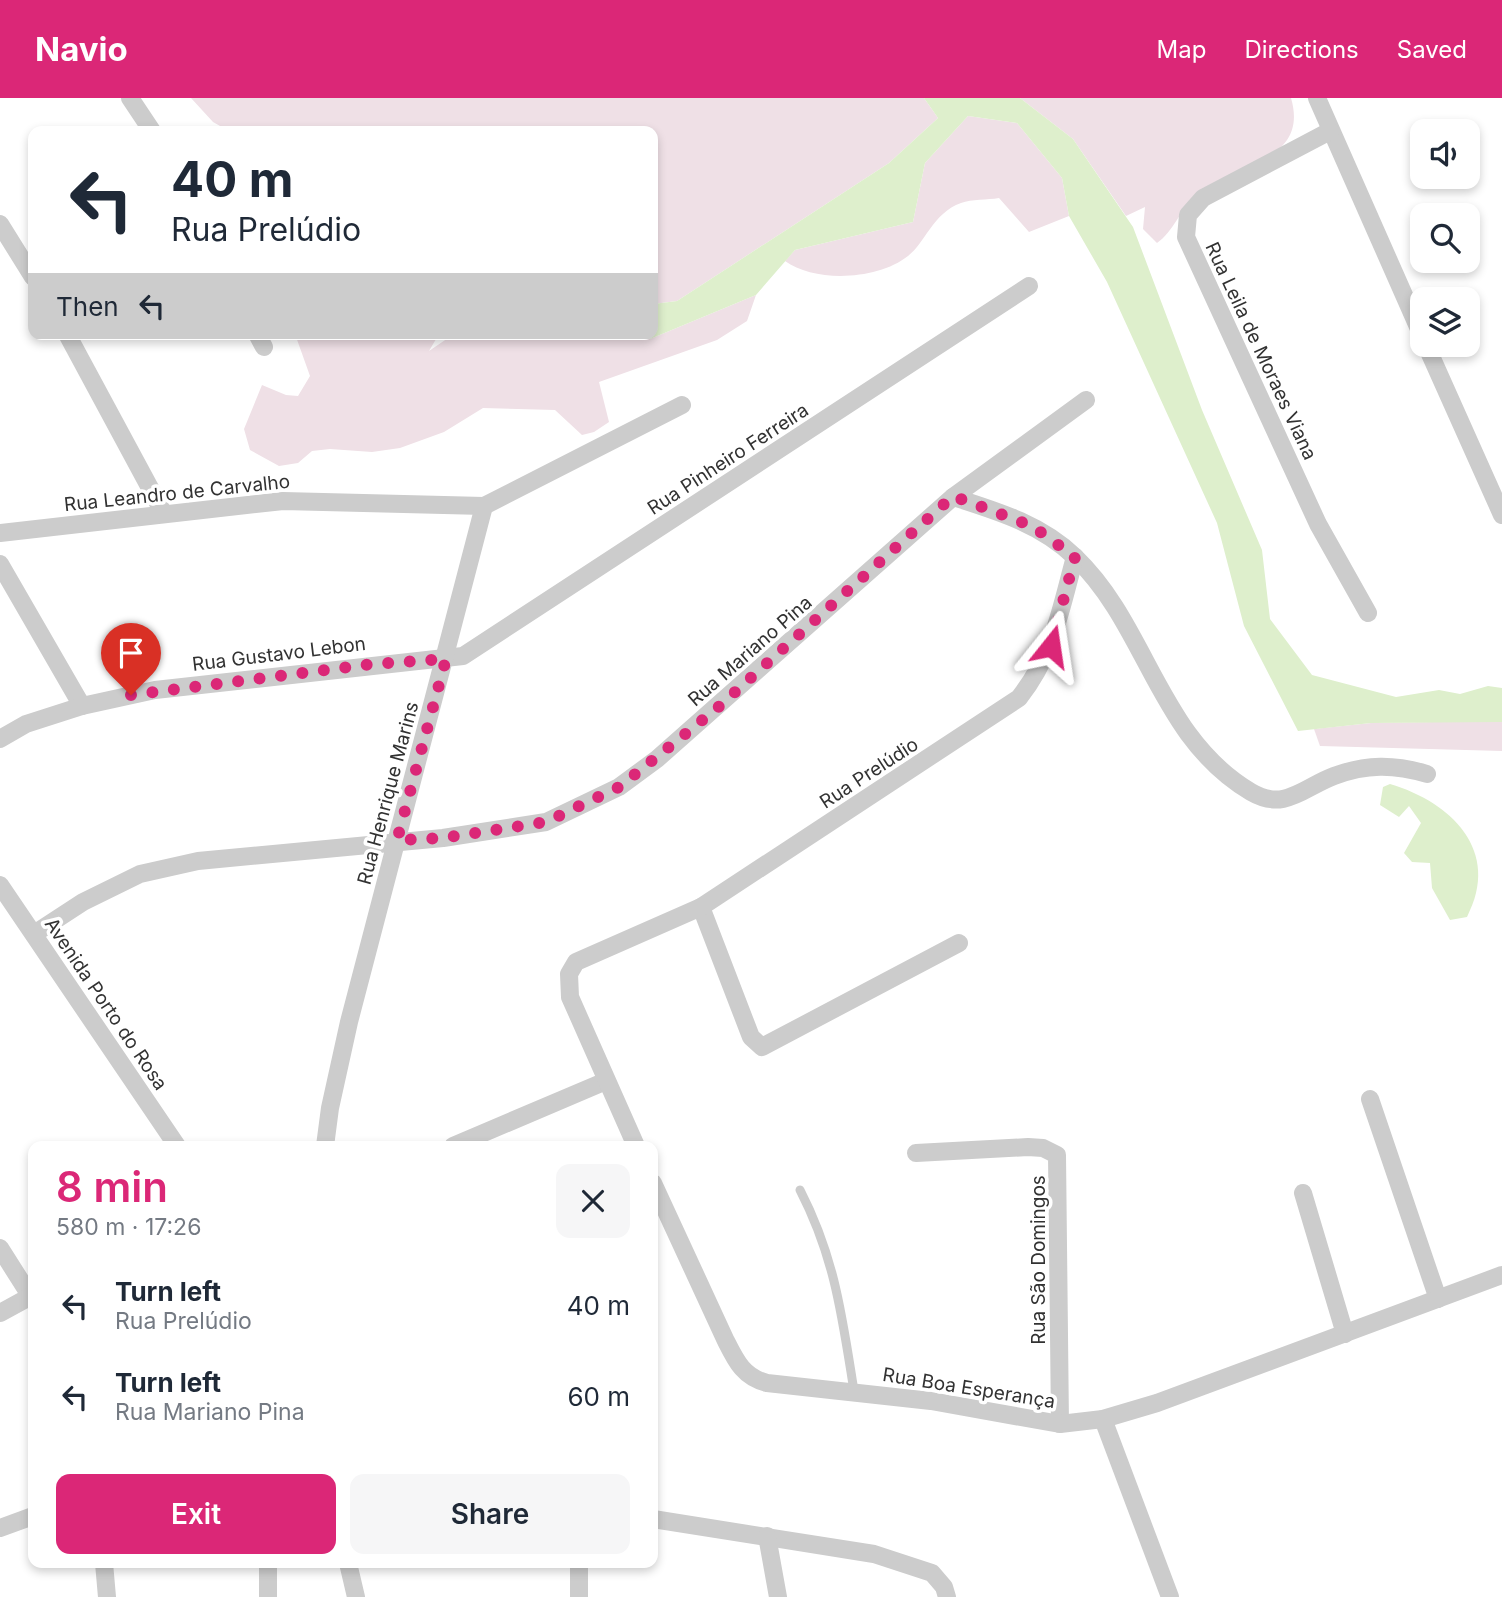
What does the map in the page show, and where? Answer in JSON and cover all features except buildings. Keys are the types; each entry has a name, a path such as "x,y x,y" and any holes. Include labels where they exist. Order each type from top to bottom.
{"street":[{"path":"130,98 149,126"},
{"path":"1317,98 1410,309"},
{"name":"Rua Leila de Moraes Viana","path":"1330,131 1203,198 1188,215 1186,237 1318,524 1368,613"},
{"path":"0,224 28,269"},
{"name":"Rua Pinheiro Ferreira","path":"446,659 463,656 480,647 1030,286"},
{"path":"70,340 164,514"},
{"path":"1431,357 1502,515"},
{"name":"Rua Mariano Pina","path":"34,934 83,902 140,874 198,861 397,840 443,838 546,822 619,787 706,718 953,496 1086,400"},
{"path":"484,506 682,405"},
{"path":"953,496 1032,526 1075,557 1096,581 1191,741 1224,772 1252,792 1267,799 1289,799 1331,777 1376,766 1406,767 1427,774"},
{"name":"Rua Leandro de Carvalho","path":"0,533 282,501 484,506"},
{"name":"Rua Henrique Marins","path":"326,1141 349,1022 484,506"},
{"name":"Rua Prelúdio","path":"606,1082 570,997 569,974 576,961 701,906 1019,698 1042,667 1051,646 1075,557"},
{"path":"0,564 82,706"},
{"name":"Rua Gustavo Lebon","path":"0,739 26,724 82,706 155,690 446,659"},
{"name":"Avenida Porto do Rosa","path":"0,885 174,1141"},
{"path":"701,906 751,1037 762,1047 959,943"},
{"path":"465,1141 606,1082 634,1141"},
{"path":"1370,1099 1438,1299"},
{"name":"Rua São Domingos","path":"916,1153 1043,1147 1056,1155 1060,1424"},
{"path":"1303,1192 1345,1334"},
{"name":"Rua Boa Esperança","path":"658,1194 725,1339 744,1372 767,1383 854,1391 962,1406 1034,1422 1060,1424 1103,1419 1157,1403 1502,1275"},
{"path":"0,1248 28,1290"},
{"path":"0,1313 28,1298"},
{"path":"1103,1419 1170,1597"},
{"path":"0,1528 28,1518"},
{"path":"658,1520 874,1554 921,1568 939,1580 947,1597"},
{"path":"767,1536 778,1597"},
{"path":"104,1568 107,1597"},
{"path":"268,1568 268,1597"},
{"path":"349,1568 356,1597"},
{"path":"579,1568 579,1597"}],"lane":[{"path":"800,1190 821,1232 837,1288 854,1391"}],"shaded area":[{"path":"191,98 924,98 938,118 889,163 677,301 658,303 658,126 220,126"},
{"path":"924,98 1020,98 1073,139 1133,227 1202,410 1262,550 1270,619 1312,675 1396,697 1439,690 1460,694 1488,686 1502,688 1502,722 1371,723 1298,731 1244,626 1217,523 1107,282 1069,216 1062,178 1017,123 968,116 925,163 913,222 795,250 756,295 658,336 658,303 677,301 889,163 938,118"},
{"path":"1020,98 1291,98 1294,120 1289,136 1279,149 1197,194 1168,233 1157,243 1143,229 1145,207 1126,216 1073,139"},
{"path":"968,116 1017,123 1062,178 1069,216 1029,232 999,198 970,201 961,203 943,214 908,256 880,270 846,276 829,275 813,273 785,261 795,250 913,222 925,163"},
{"path":"756,295 747,321 717,340 599,382 609,422 594,432 582,435 555,410 483,408 444,432 400,448 372,452 330,449 312,451 298,463 279,466 250,450 244,429 262,385 286,395 298,396 310,376 297,340 435,340 429,351 445,340 658,340 658,336"},
{"path":"1502,722 1502,751 1320,746 1314,729 1371,723"},
{"path":"1390,784 1433,803 1465,832 1474,851 1478,871 1476,893 1467,917 1450,920 1432,888 1430,863 1412,862 1404,853 1421,823 1409,806 1399,817 1380,805 1383,787"}],"route":[{"path":"131,695 372,664 446,659 397,840 443,838 546,822 619,787 715,710 953,496 1032,526 1075,557 1051,646"}]}
